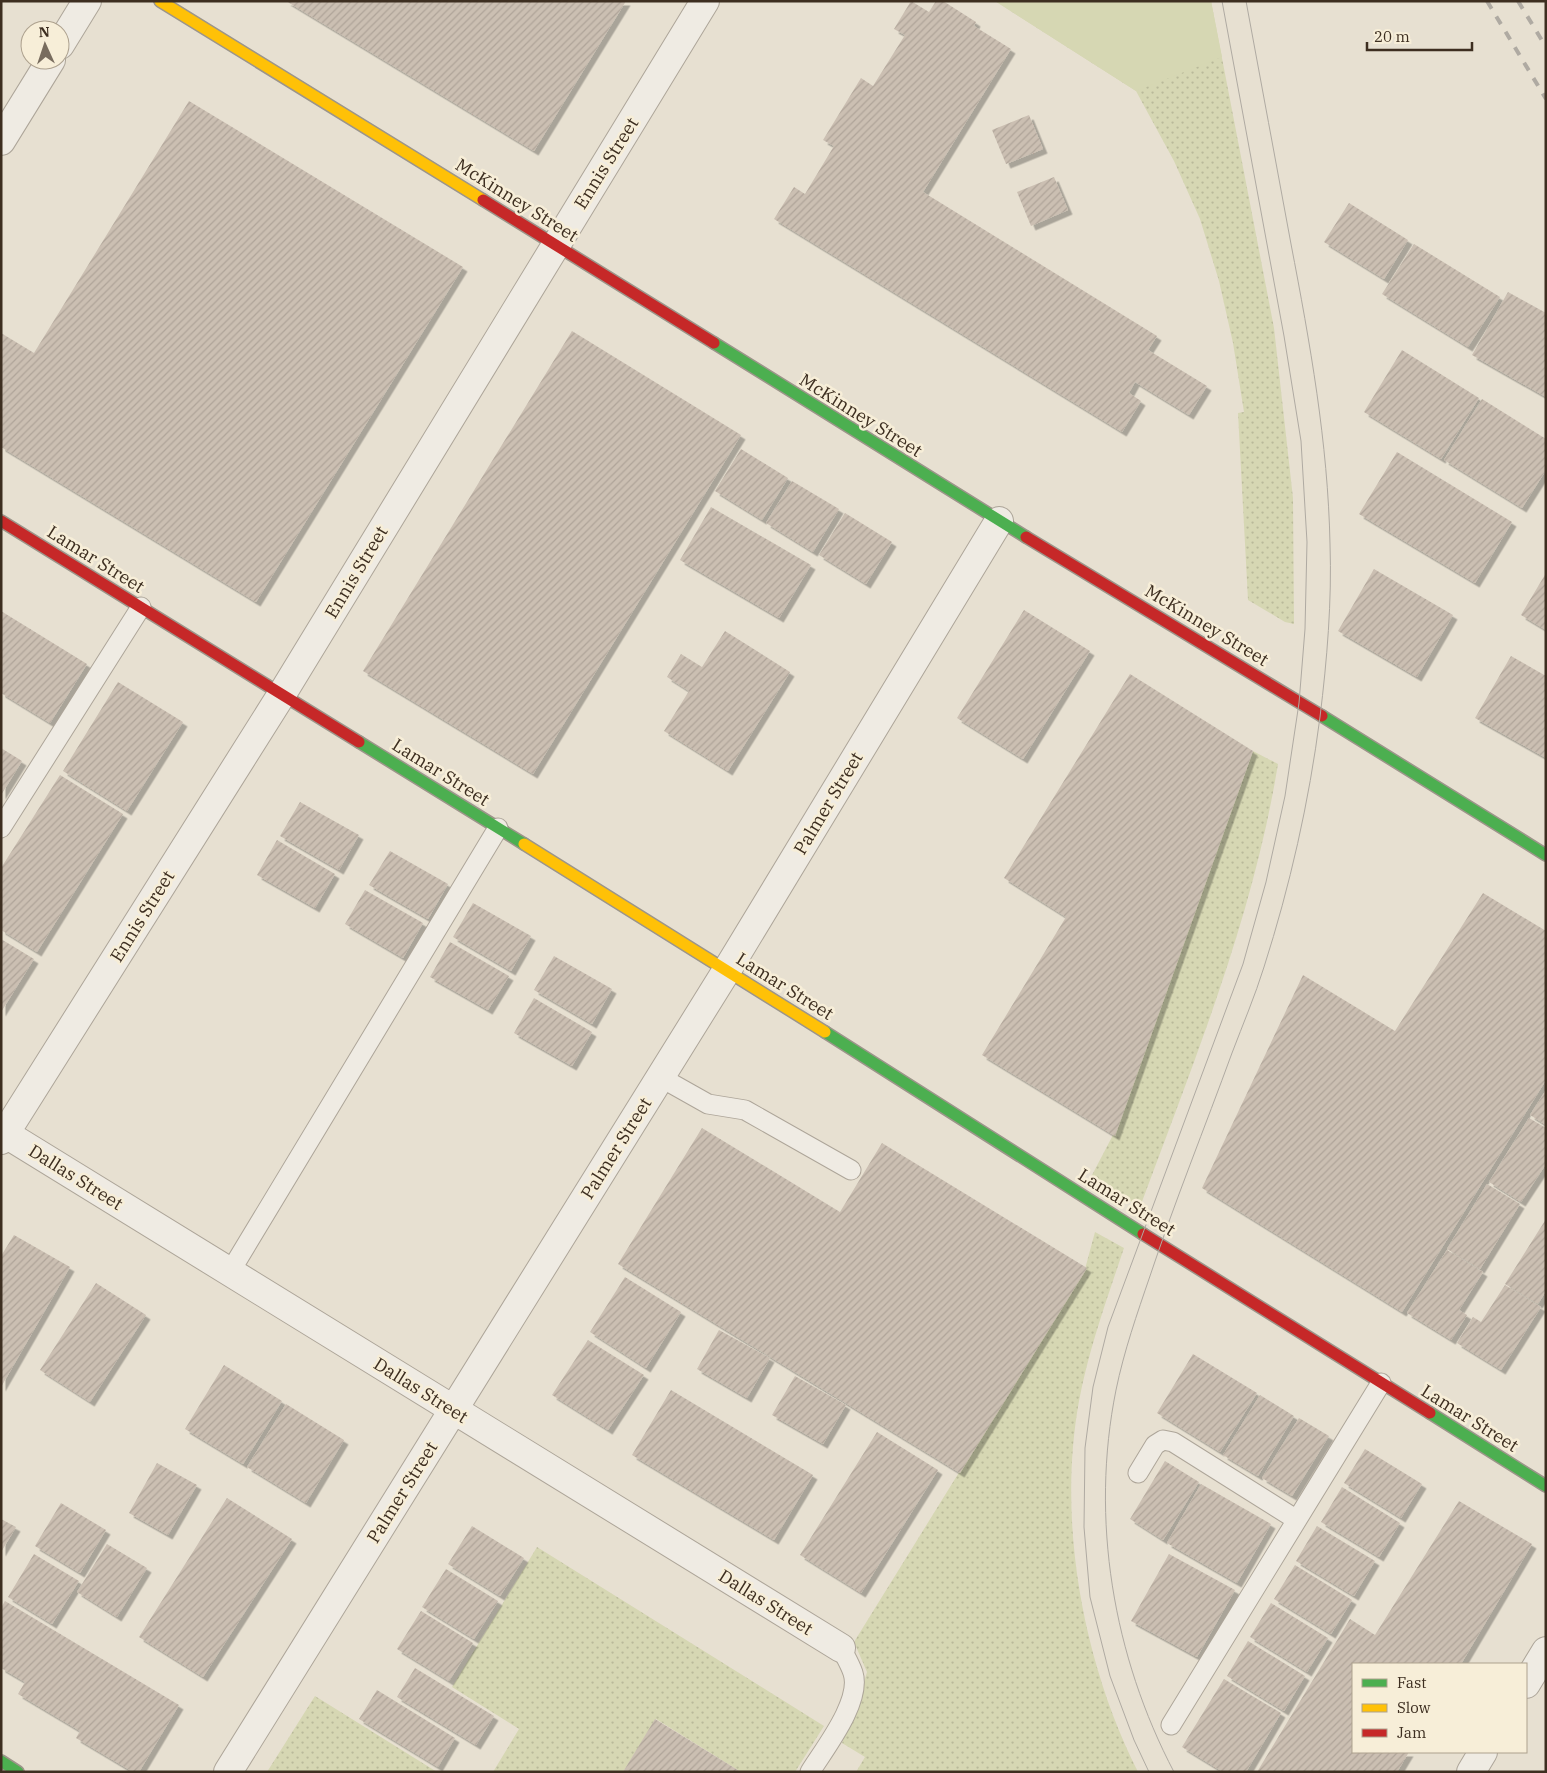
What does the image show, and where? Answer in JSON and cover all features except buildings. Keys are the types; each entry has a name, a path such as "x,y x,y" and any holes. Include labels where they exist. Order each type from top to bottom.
{"street":[{"path":"70,29 87,1"},
{"name":"McKinney Street","path":"160,1 1000,521 1271,684 1546,855"},
{"name":"Ennis Street","path":"3,1135 282,694 705,1"},
{"path":"1,141 45,70"},
{"name":"Lamar Street","path":"1,521 727,970 1381,1384 1546,1486"},
{"name":"Palmer Street","path":"228,1772 727,970 1000,521"},
{"name":"Dallas Street","path":"3,1135 230,1272 841,1648"},
{"path":"1527,1682 1546,1651"},
{"path":"1471,1772 1482,1753"},
{"path":"1,1761 18,1772"}],"lane":[{"path":"1,828 140,607"},
{"path":"230,1272 498,828"},
{"path":"660,1077 708,1104 745,1110 851,1170"},
{"path":"1172,1725 1381,1384"},
{"path":"1138,1473 1155,1445 1163,1440 1173,1442 1297,1520"},
{"path":"810,1772 848,1710 854,1692 854,1674 841,1648"}],"green space":[{"path":"995,1 1211,1 1274,328 1293,498 1294,624 1285,622 1248,600 1238,413 1244,412 1233,343 1219,281 1200,219 1174,161 1136,91"},
{"path":"995,1 1211,1 1222,57 1136,91"},
{"path":"1253,751 1278,764 1253,878 1220,988 1140,1207 1091,1177 1113,1135"},
{"path":"1095,1232 1124,1248 1093,1343 1079,1401 1073,1447 1071,1495 1073,1543 1089,1639 1102,1685 1138,1772 856,1772 865,1757 842,1743 857,1706 867,1672 854,1642 1085,1269"},
{"path":"537,1547 824,1726 795,1772 741,1772 656,1719 623,1772 493,1772 519,1729 452,1687"},
{"path":"315,1696 437,1772 267,1772"}],"tram line":[{"path":"1149,1772 1134,1740 1110,1676 1090,1597 1084,1527 1085,1448 1093,1387 1108,1327 1243,964 1266,882 1285,796 1299,703 1305,629 1307,542 1301,441 1284,336 1222,1"},
{"path":"1174,1772 1153,1728 1136,1682 1122,1634 1112,1586 1107,1537 1106,1488 1109,1439 1119,1375 1136,1318 1180,1192 1257,989 1282,906 1298,844 1316,749 1330,609 1329,506 1317,393 1305,318 1246,1"}],"railway":[{"path":"1487,1 1546,99"},
{"path":"1518,1 1546,47"}],"traffic: fast":[{"path":"714,343 1026,537"},
{"path":"1322,716 1546,855"},
{"path":"359,742 524,844"},
{"path":"825,1032 1143,1234"},
{"path":"1430,1413 1546,1486"},
{"path":"1,1761 18,1772"}],"traffic: slow":[{"path":"160,1 483,200"},
{"path":"524,844 825,1032"}],"traffic: jam":[{"path":"483,200 714,343"},
{"path":"1,521 359,742"},
{"path":"1026,537 1322,716"},
{"path":"1143,1234 1430,1413"}]}
